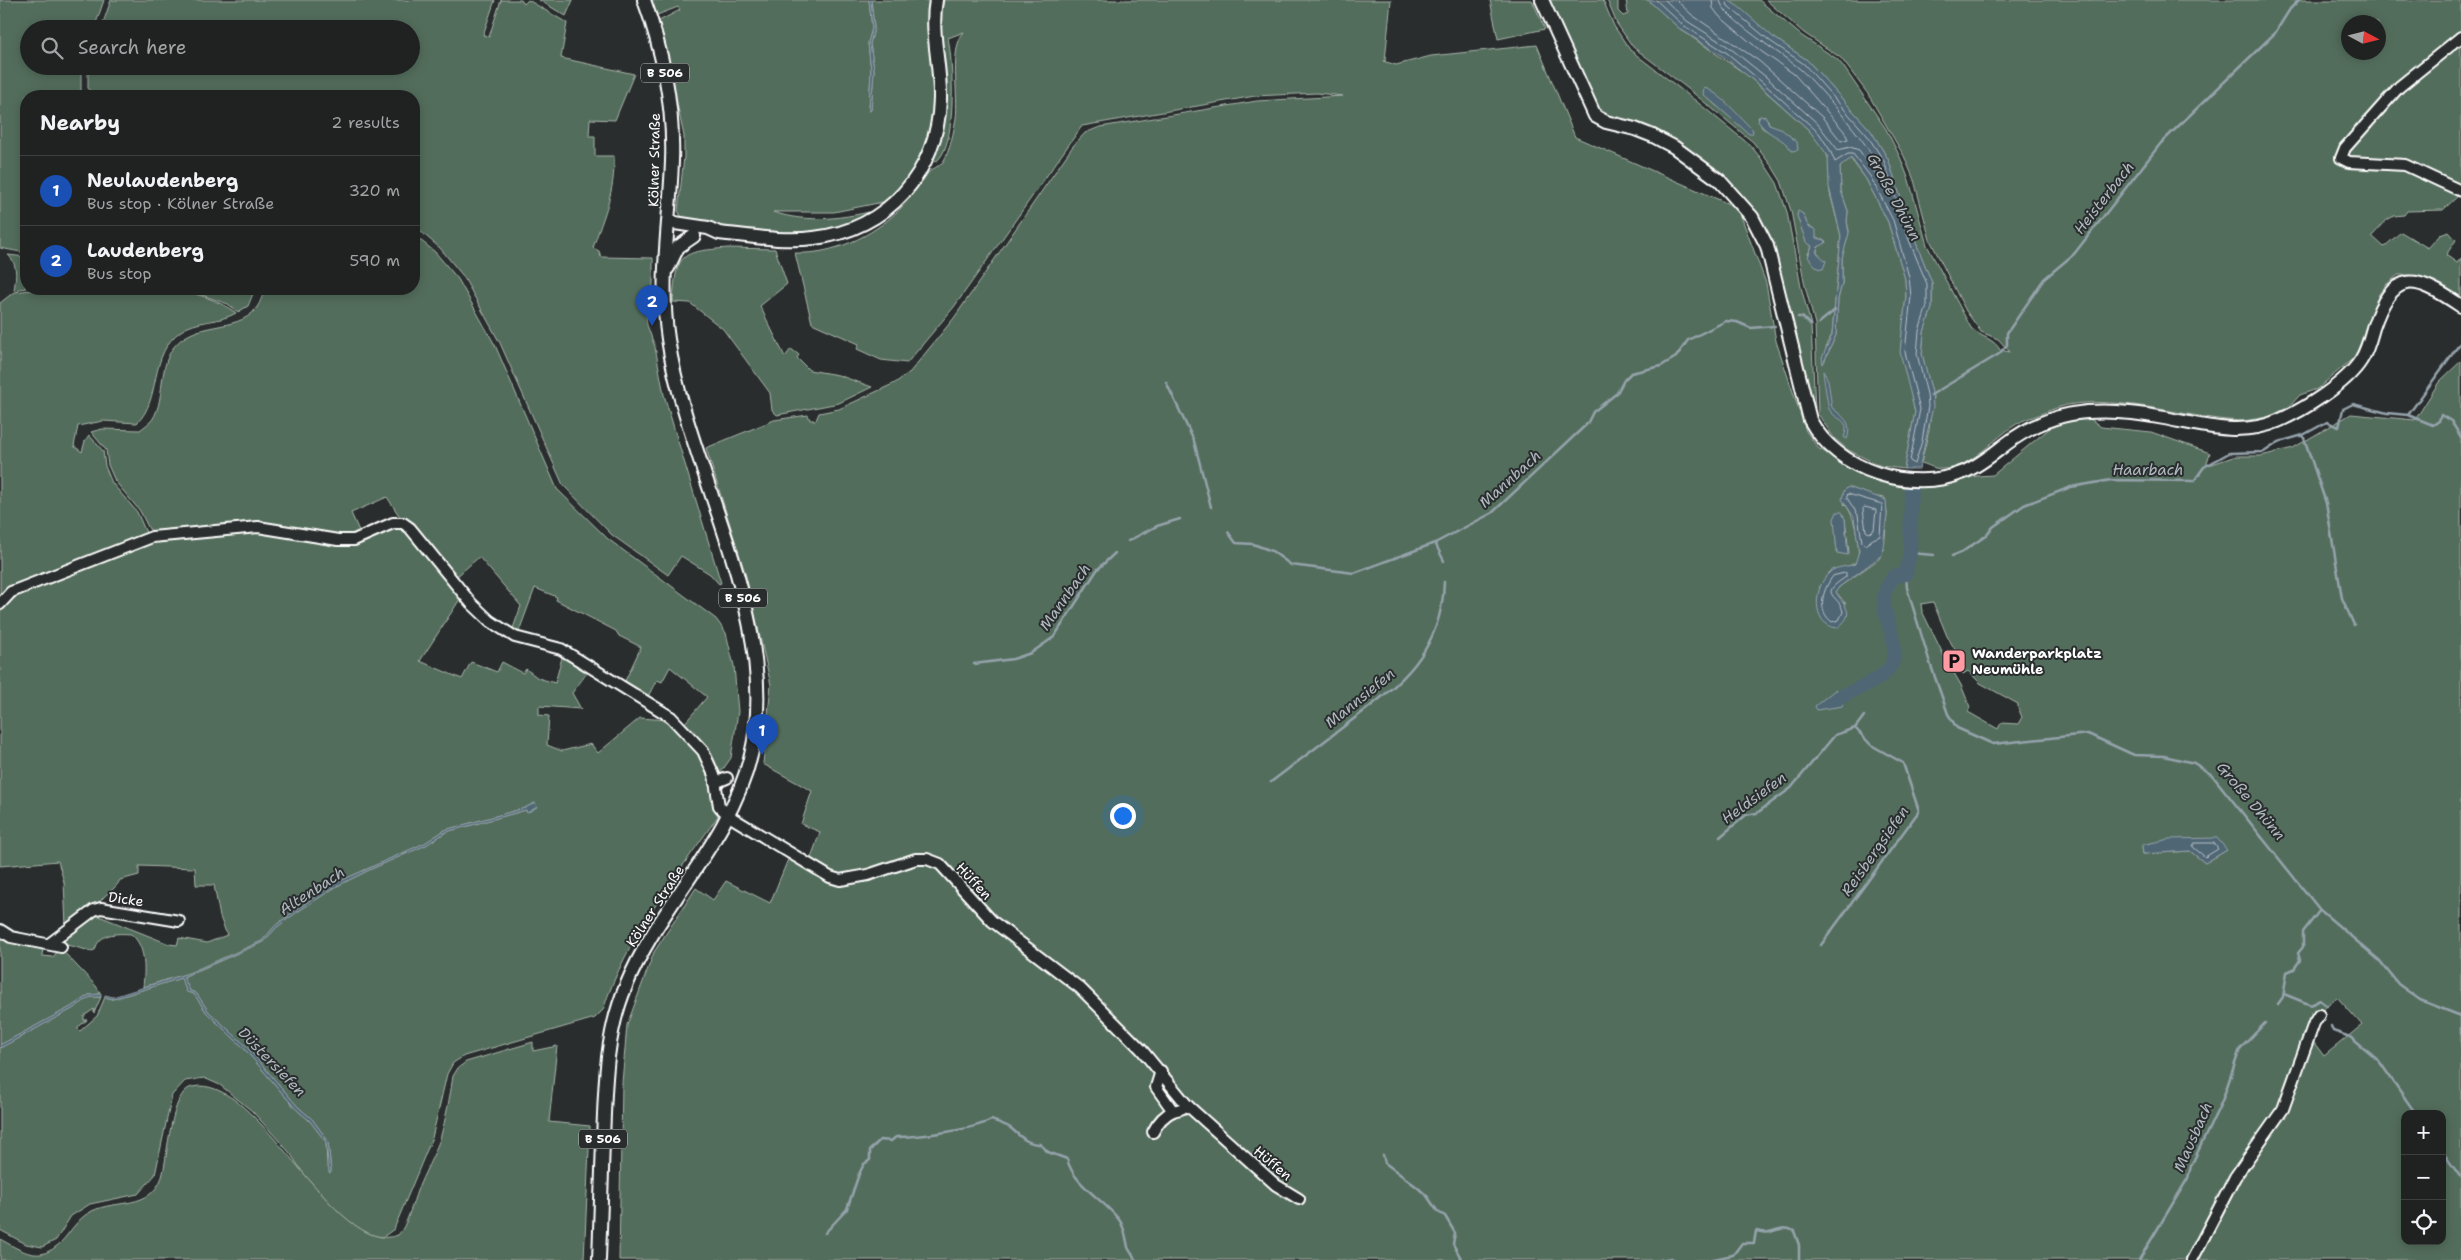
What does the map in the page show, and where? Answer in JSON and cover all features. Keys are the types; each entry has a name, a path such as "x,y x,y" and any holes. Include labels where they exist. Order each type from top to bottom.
{"main road":[{"name":"Kölner Straße","path":"644,0 657,37 670,98 672,159 668,228"},
{"path":"668,228 694,236 719,233 791,238 829,236 848,231 870,221 902,196 925,163 937,126 940,99 934,25 936,0"},
{"path":"1542,0 1579,77 1590,110 1595,116 1606,122 1653,136 1674,147 1719,180 1752,217 1767,246 1810,420 1816,432 1834,451 1859,466 1878,474 1912,479 1959,474 1979,464 2030,429 2059,416 2078,412 2132,413 2224,429 2243,429 2268,425 2303,408 2329,390 2357,365 2365,353 2381,305 2388,293 2397,286 2411,283 2426,286 2461,306"},
{"path":"668,228 708,228 719,233"},
{"name":"B 506","path":"668,228 664,277 666,323 674,371 747,610 758,684 751,754 729,816"},
{"path":"664,277 678,247 694,236"},
{"name":"Kölner Straße","path":"599,1260 605,1090 608,1054 614,1019 625,987 640,956 657,927 701,864 729,816"}],"street":[{"path":"2461,37 2389,97 2349,143 2341,158 2355,162 2404,165 2461,191"},
{"path":"0,604 11,592 152,537 258,527 338,540 354,540 393,523 403,523 410,528 481,614 516,637 561,649 671,717 703,751 710,763 719,806 729,816"},
{"path":"715,783 727,778"},
{"name":"Hüffen","path":"729,816 830,877 840,880 868,875 916,859 927,859 940,864 992,921 1080,988 1161,1071 1187,1105 1276,1186 1299,1200"},
{"name":"Dicke","path":"49,944 94,910 101,908 179,921"},
{"path":"0,930 11,936 61,947"},
{"path":"2192,1260 2235,1177 2283,1109 2314,1023 2320,1015"},
{"path":"1161,1071 1156,1087 1173,1111"},
{"path":"1153,1132 1158,1123 1173,1111 1182,1110 1187,1105"}],"green space":[{"path":"0,0 104,0 97,20 20,20 20,75 81,75 81,90 20,90 20,252 0,248"},
{"path":"111,0 495,0 483,35 489,37 501,0 521,0 524,4 528,0 567,23 561,58 634,74 615,120 590,119 589,136 595,136 595,156 614,156 611,193 593,248 599,251 601,257 653,258 653,286 645,302 647,325 655,347 664,395 721,583 719,584 710,574 681,556 668,575 612,535 563,485 500,343 463,276 440,248 420,231 420,90 90,90 88,88 88,75 420,75 420,20 104,20"},
{"path":"539,0 573,0 566,16"},
{"path":"651,0 869,0 872,28 868,43 871,70 869,111 871,110 874,70 870,44 874,28 871,0 932,0 935,111 920,163 892,198 883,202 834,212 773,212 786,216 813,219 855,215 882,209 858,223 834,230 813,233 770,233 684,221 678,211 684,157 684,136 659,21 680,10 678,7 657,15"},
{"path":"944,0 1391,0 1385,61 1383,61 1396,65 1431,56 1537,45 1575,137 1738,208 1766,283 1776,341 1806,431 1818,448 1850,467 1878,479 1931,485 1977,476 1993,475 2056,423 2084,414 2101,427 2151,432 2210,453 2206,466 2236,456 2261,456 2293,448 2351,414 2415,420 2439,382 2461,361 2461,1260 619,1260 622,1083 627,1025 654,952 696,888 713,900 726,881 770,903 789,857 810,861 820,832 801,824 812,791 763,764 771,685 746,576 706,448 774,420 808,415 810,420 816,420 819,413 839,409 895,383 910,372 954,318 1073,146 1085,133 1100,127 1257,101 1343,96 1317,93 1255,96 1082,126 954,307 907,363 881,360 857,349 859,344 812,323 795,253 823,251 864,236 889,219 904,205 930,171 943,162 950,146 956,118 957,49 959,39 964,32 948,38 952,84 951,124 942,154 935,162 932,159 940,17","holes":["1849,487 1870,496 1885,498 1887,514 1884,549 1879,559 1839,587 1836,592 1846,604 1819,588 1830,572 1858,561 1856,530 1851,514 1844,504","1845,519 1849,553 1837,553 1836,538","1933,602 1947,636 1964,665 1960,669 1963,674 1968,671 1980,683 2018,704 2022,717 2018,724 2001,723 1998,729 1968,712 1970,707 1961,685 1944,656 1922,611 1921,604","2142,846 2227,850 2205,863 2190,851 2143,854","2337,997 2362,1025 2324,1056 2308,1035 2311,1021"]},
{"path":"1490,0 1532,0 1545,29 1498,39"},
{"path":"1546,0 1603,0 1614,26 1630,50 1750,145 1760,157 1777,183 1787,212 1801,287 1811,325 1815,408 1809,397 1770,246 1716,172 1600,115"},
{"path":"1607,0 1618,0 1618,11 1623,16 1628,14 1626,0 1648,0 1680,29 1747,75 1809,130 1826,152 1829,161 1830,193 1841,236 1832,335 1827,343 1824,362 1836,335 1838,299 1842,283 1842,258 1849,231 1847,222 1848,211 1841,191 1840,167 1850,158 1866,179 1888,222 1905,279 1906,296 1901,346 1915,412 1904,469 1881,466 1848,450 1834,438 1818,414 1815,324 1805,286 1791,211 1781,181 1773,168 1753,142 1633,47 1617,24","holes":["1704,88 1714,93 1736,114 1726,111 1712,102","1758,117 1768,120 1769,124 1789,135 1792,138 1789,146 1781,138 1762,128","1797,214 1803,214 1808,226 1813,228 1816,238 1825,241 1817,249 1817,255 1822,258 1808,254 1812,246 1806,241"]},
{"path":"1728,0 1759,0 1802,36 1837,59 1843,66 1886,129 1900,157 1909,180 1927,245 1971,328 1995,343 2000,350 2010,352 1998,339 1981,332 1966,311 1930,240 1914,180 1904,156 1868,94 1841,58 1804,33 1766,0 2461,0 2461,35 2426,62 2338,155 2335,162 2403,166 2459,195 2443,210 2407,211 2404,215 2394,216 2387,220 2372,236 2384,247 2401,232 2428,248 2440,235 2449,232 2456,240 2446,255 2457,263 2461,258 2461,297 2433,281 2409,275 2398,275 2379,294 2356,356 2317,389 2300,395 2289,407 2268,417 2243,421 2226,420 2126,404 2087,403 2067,405 2016,424 1983,451 1960,466 1948,469 1935,468 1921,463 1929,430 1933,397 1922,354 1924,332 1932,308 1932,283 1914,238 1888,159 1871,131 1807,60 1773,37"},
{"path":"2461,40 2461,189 2417,168 2346,158 2345,150 2374,115"},
{"path":"420,240 435,252 458,279 495,345 557,489 608,539 716,619 726,633 734,666 738,712 731,758 719,775 712,758 684,724 707,697 670,667 662,682 657,680 647,698 621,682 625,681 641,647 619,636 616,631 556,600 557,597 535,588 518,634 512,631 521,606 479,557 455,578 407,518 400,517 387,497 351,513 360,533 347,536 334,536 288,527 269,526 231,526 154,532 149,529 140,511 115,481 108,465 106,450 91,432 102,429 140,430 152,420 157,411 165,366 175,345 185,337 196,332 243,319 252,313 262,295 420,295"},
{"path":"728,248 775,249 787,284 760,306 785,357 791,349 799,355 797,358 809,370 838,375 872,387 839,403 777,415 772,410 770,393 723,329 690,303 673,302 676,273 679,264 684,258 700,251"},
{"path":"8,255 20,256 20,289 14,290 16,276 15,267"},
{"path":"20,291 20,295 197,295 221,304 236,313 187,327 171,341 159,364 150,402 145,413 137,423 103,421 78,426 74,446 82,452 89,435 103,451 105,466 112,483 137,512 147,535 0,597 0,303 14,292"},
{"path":"202,295 253,295 248,306 238,312 228,304"},
{"path":"400,527 408,532 462,596 420,661 462,679 471,662 497,672 502,662 523,673 526,669 538,678 555,683 563,654 590,669 572,693 581,709 539,706 539,715 549,716 547,745 562,751 591,744 598,753 640,718 668,720 704,763 709,776 712,804 718,816 638,933 613,984 603,1010 595,1018 464,1056 453,1063 447,1074 432,1138 394,1229 383,1237 370,1238 357,1234 318,1196 290,1153 252,1111 220,1085 204,1078 185,1081 172,1095 155,1175 138,1194 90,1204 71,1216 56,1240 42,1247 26,1244 0,1230 0,1048 72,1009 90,997 101,997 94,1013 94,1009 84,1016 84,1020 87,1020 77,1028 80,1031 97,1016 105,997 113,999 181,978 187,992 194,994 207,1013 243,1047 296,1109 310,1121 326,1142 327,1166 331,1172 328,1141 312,1119 298,1107 245,1045 209,1012 196,993 190,991 183,977 263,942 277,927 297,912 337,886 369,870 426,845 446,832 526,810 527,813 535,803 525,808 445,830 425,843 336,883 276,925 262,941 189,973 143,987 144,965 142,951 131,934 114,934 104,937 97,944 95,950 91,951 59,943 58,939 74,931 94,914 169,944 177,945 179,938 207,943 227,935 220,917 214,885 196,885 195,868 139,866 139,875 120,880 98,905 66,926 64,882 58,861 0,866 0,613 7,602 18,596 156,540 257,531 341,544 391,528"},
{"path":"0,934 42,948 43,956 53,957 60,948 96,986 101,994 89,995 71,1007 0,1045"},
{"path":"533,1042 533,1051 557,1046 549,1122 590,1126 584,1260 0,1260 0,1239 28,1253 45,1253 59,1244 85,1215 92,1211 102,1207 132,1202 150,1195 162,1177 174,1112 185,1091 192,1087 217,1090 243,1107 270,1133 323,1195 349,1220 374,1235 398,1235 406,1221 440,1139 448,1108 453,1076 458,1068 466,1062"}],"water":[{"path":"869,0 871,0 874,28 870,44 874,70 871,110 869,111 871,70 868,43 872,28"},
{"path":"1648,0 1728,0 1739,7 1773,37 1807,60 1871,131 1888,159 1914,238 1932,283 1932,308 1924,332 1922,354 1932,393 1933,407 1919,469 1904,469 1915,412 1900,352 1906,296 1905,279 1888,222 1866,179 1851,158 1840,167 1841,191 1848,211 1849,233 1842,258 1842,283 1838,299 1836,335 1823,364 1822,358 1832,335 1841,236 1829,187 1828,156 1809,130 1759,85 1724,57 1680,29"},
{"path":"1704,88 1716,94 1730,106 1753,130 1752,134 1749,134 1703,94"},
{"path":"1760,116 1766,117 1769,124 1780,128 1797,142 1798,150 1792,151 1784,142 1766,130 1758,121"},
{"path":"1798,211 1803,214 1808,226 1816,230 1816,238 1825,240 1826,243 1818,247 1816,252 1826,261 1823,269 1817,268 1808,257 1812,246 1806,242 1797,216"},
{"path":"1823,371 1828,380 1832,408 1848,424 1849,433 1847,439 1844,437 1846,426 1829,409"},
{"path":"1848,487 1886,500 1887,514 1882,555 1839,587 1836,592 1848,614 1843,623 1837,628 1823,620 1817,604 1820,587 1824,579 1835,569 1855,564 1859,551 1854,517 1842,499 1844,491"},
{"path":"1837,512 1842,512 1845,519 1848,555 1837,553 1834,519"},
{"path":"1836,689 1843,706 1817,710 1815,706"},
{"path":"535,803 537,807 527,813 526,810 446,832 426,845 369,870 337,886 297,912 277,927 263,942 183,977 190,991 196,993 209,1012 245,1045 298,1107 312,1119 328,1141 331,1172 329,1173 326,1142 310,1121 296,1109 243,1047 207,1013 194,994 187,992 181,978 113,999 105,997 105,995 113,997 189,973 262,941 276,925 336,883 425,843 445,830 525,808"},
{"path":"2217,838 2227,850 2205,863 2190,851 2143,854 2142,845 2169,839"},
{"path":"101,994 101,997 90,997 72,1009 0,1048 0,1045 71,1007 89,995"}],"waterway":[{"name":"Heisterbach","path":"1931,395 1999,354 2007,345 2007,333 2044,279 2074,254 2161,143 2275,33 2290,9 2299,0"},
{"name":"Mannbach","path":"1819,323 1835,310"},
{"name":"Mannbach","path":"1798,317 1802,317 1810,325"},
{"name":"Mannbach","path":"1228,532 1236,543 1253,544 1272,551 1291,565 1354,573 1435,543 1492,513 1587,424 1593,412 1617,393 1624,380 1631,373 1661,366 1676,357 1688,340 1726,321 1737,322 1751,328 1775,326"},
{"path":"2408,415 2461,342"},
{"path":"1166,382 1194,441 1211,507"},
{"name":"Haarbach","path":"1952,556 1962,552 1987,535 1993,527 2024,505 2071,487 2111,480 2194,481 2204,467 2229,453 2264,452 2279,442 2303,435 2327,422 2339,427 2343,409 2353,404 2387,413 2408,415 2433,425 2439,421 2441,415 2451,421 2461,437"},
{"path":"2303,435 2326,503 2342,598 2354,625"},
{"path":"1840,697 1874,681 1884,674 1891,665 1894,656 1894,646 1886,616 1884,596 1894,576 1906,574 1910,553 1911,485"},
{"name":"Mannbach","path":"1128,541 1157,526 1180,519"},
{"name":"Mannsiefen","path":"1435,543 1444,561"},
{"name":"Mannbach","path":"974,664 1013,659 1031,653 1054,637 1097,570 1115,553"},
{"name":"Haarbach","path":"1910,553 1934,555"},
{"name":"Große Dhünn","path":"1906,574 1907,588 1930,663 1948,714 1957,728 1993,744 2088,734 2134,755 2164,756 2194,763 2212,775 2320,910 2380,961 2398,984 2420,1000 2461,1016 2461,1034"},
{"name":"Mannsiefen","path":"1271,782 1366,710 1400,681 1414,665 1426,648 1435,629 1441,607 1444,582"},
{"name":"Heldsiefen","path":"1720,837 1746,815 1757,813 1791,788 1835,735 1855,728 1864,716"},
{"name":"Reisbergsiefen","path":"1821,945 1919,811 1903,763 1871,745 1855,728"},
{"name":"Mausbach","path":"2278,1004 2283,997 2287,972 2294,969 2300,960 2298,953 2303,947 2303,932 2320,910"},
{"path":"2284,994 2311,1005 2319,1000 2327,1006"},
{"name":"Mausbach","path":"2139,1260 2188,1178 2191,1166 2222,1101 2240,1049 2265,1023"},
{"path":"2331,1026 2333,1031 2350,1037 2379,1061 2413,1110"},
{"path":"825,1233 847,1209 859,1174 864,1164 870,1160 870,1150 880,1140 891,1141 896,1137 959,1130 991,1120 1011,1128 1028,1141 1040,1144 1048,1152 1067,1159 1076,1177 1120,1221 1129,1249 1136,1260"},
{"path":"1383,1155 1385,1163 1417,1187 1427,1196 1438,1212 1445,1216 1455,1233 1453,1244 1462,1260"},
{"path":"2445,1155 2461,1178"},
{"path":"1709,1260 1733,1255 1742,1243 1754,1243 1756,1231 1768,1232 1784,1228 1794,1231 1799,1245 1799,1260"},
{"path":"1660,1260 1671,1258 1675,1260"}],"place":[{"name":"Laudenberg","path":"652,326"},
{"name":"Wanderparkplatz Neumühle","path":"1954,661"},
{"name":"Neulaudenberg","path":"762,755"}],"water label":[{"name":"Altenbach","path":"312,891"},
{"name":"Düstersiefen","path":"272,1062"}]}
